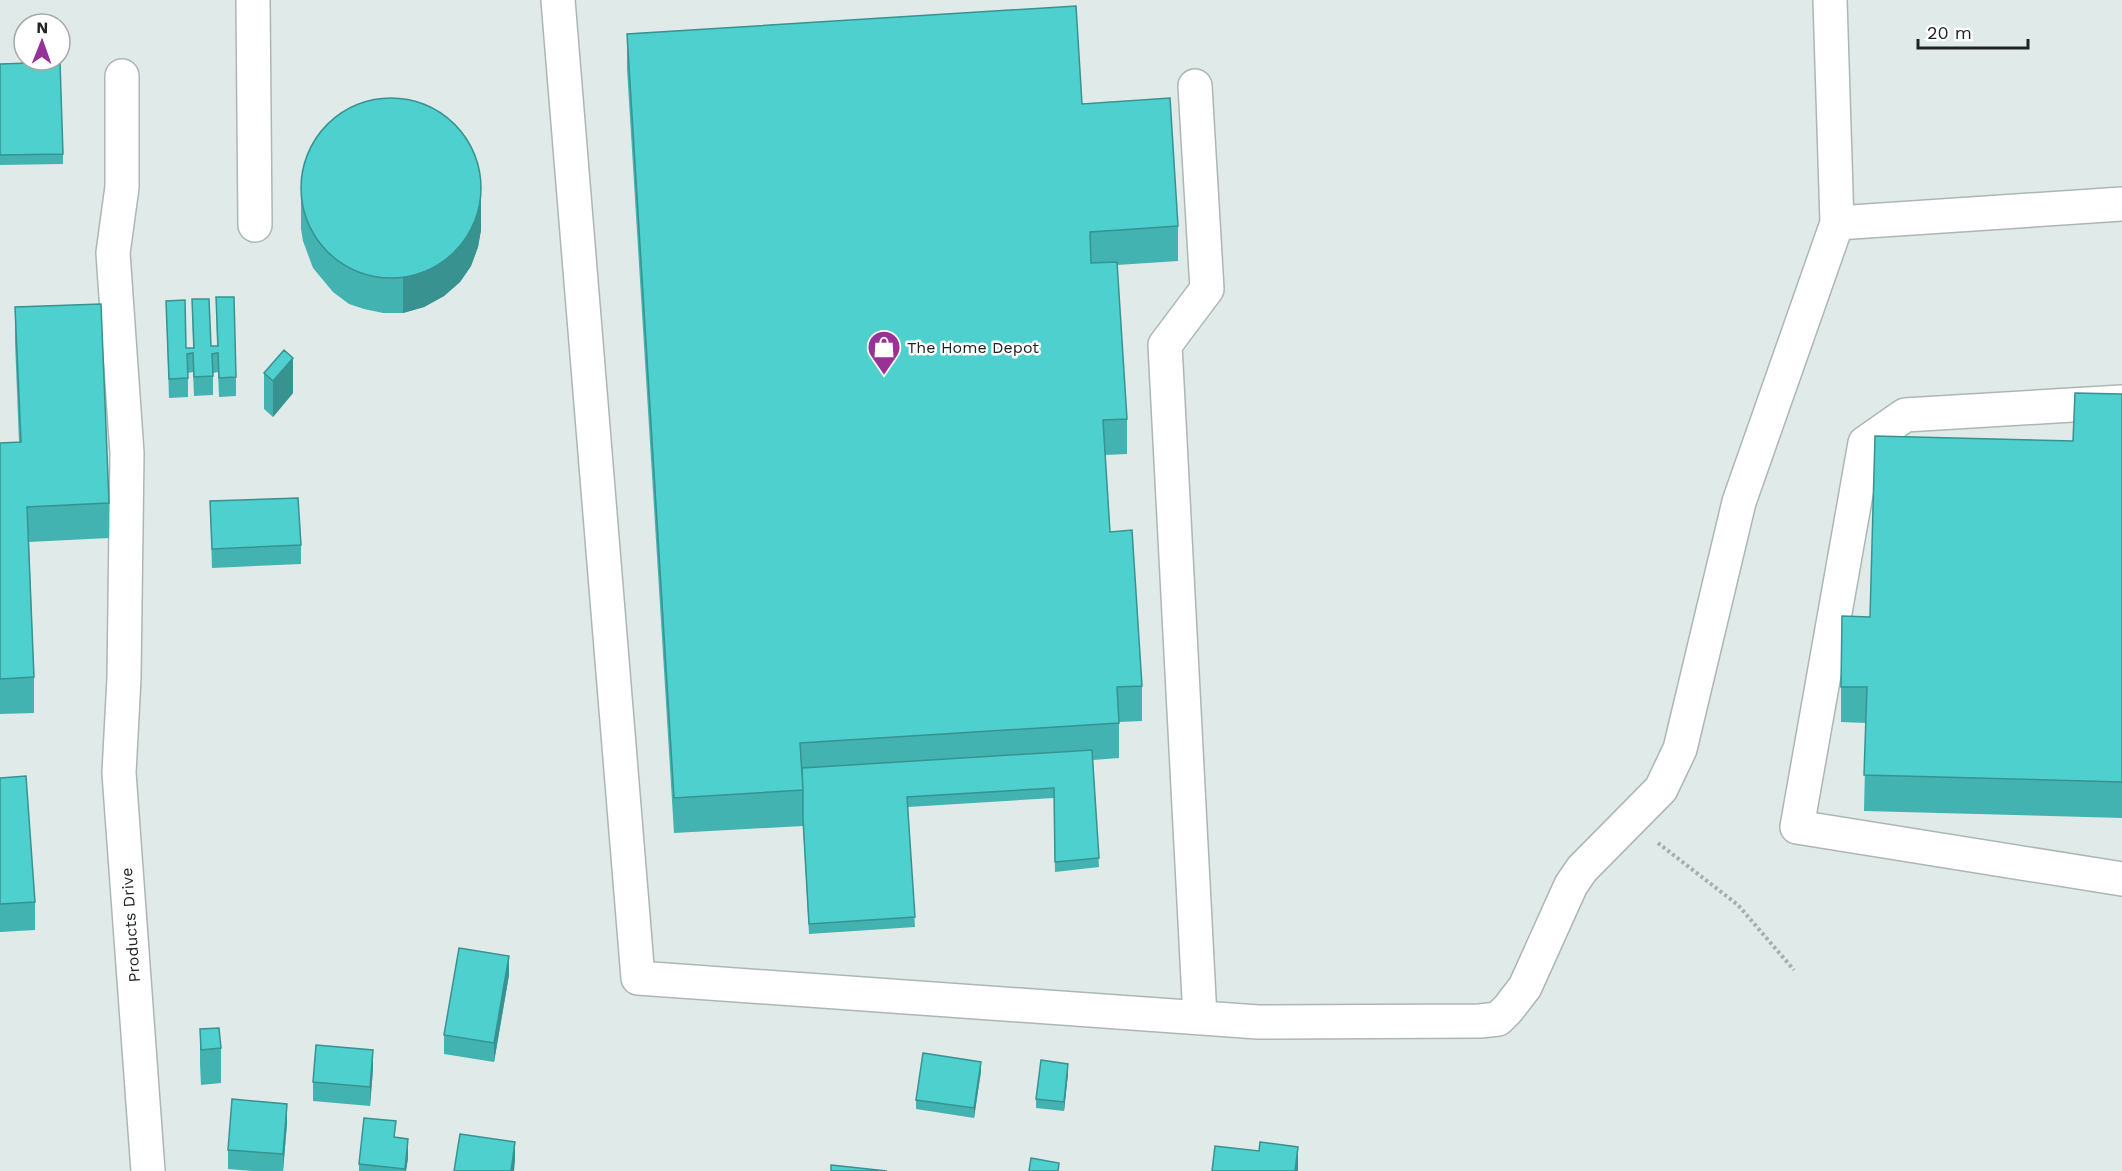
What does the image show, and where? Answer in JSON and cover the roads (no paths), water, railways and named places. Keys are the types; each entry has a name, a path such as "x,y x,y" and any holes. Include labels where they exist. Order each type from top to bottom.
{"street":[{"path":"253,0 255,225"},
{"path":"558,0 638,978 1258,1022 1498,1019 1525,987 1571,885 1582,868 1661,789 1680,749 1739,501 1837,223 1830,0"},
{"name":"Products Drive","path":"122,76 122,187 113,253 128,453 124,678 119,773 148,1171"},
{"path":"1195,86 1207,289 1166,345 1200,1018"},
{"path":"1837,223 2122,204"},
{"path":"2122,402 1905,415 1865,443 1797,827 2122,879"}],"place":[{"name":"The Home Depot","path":"884,376"}]}
